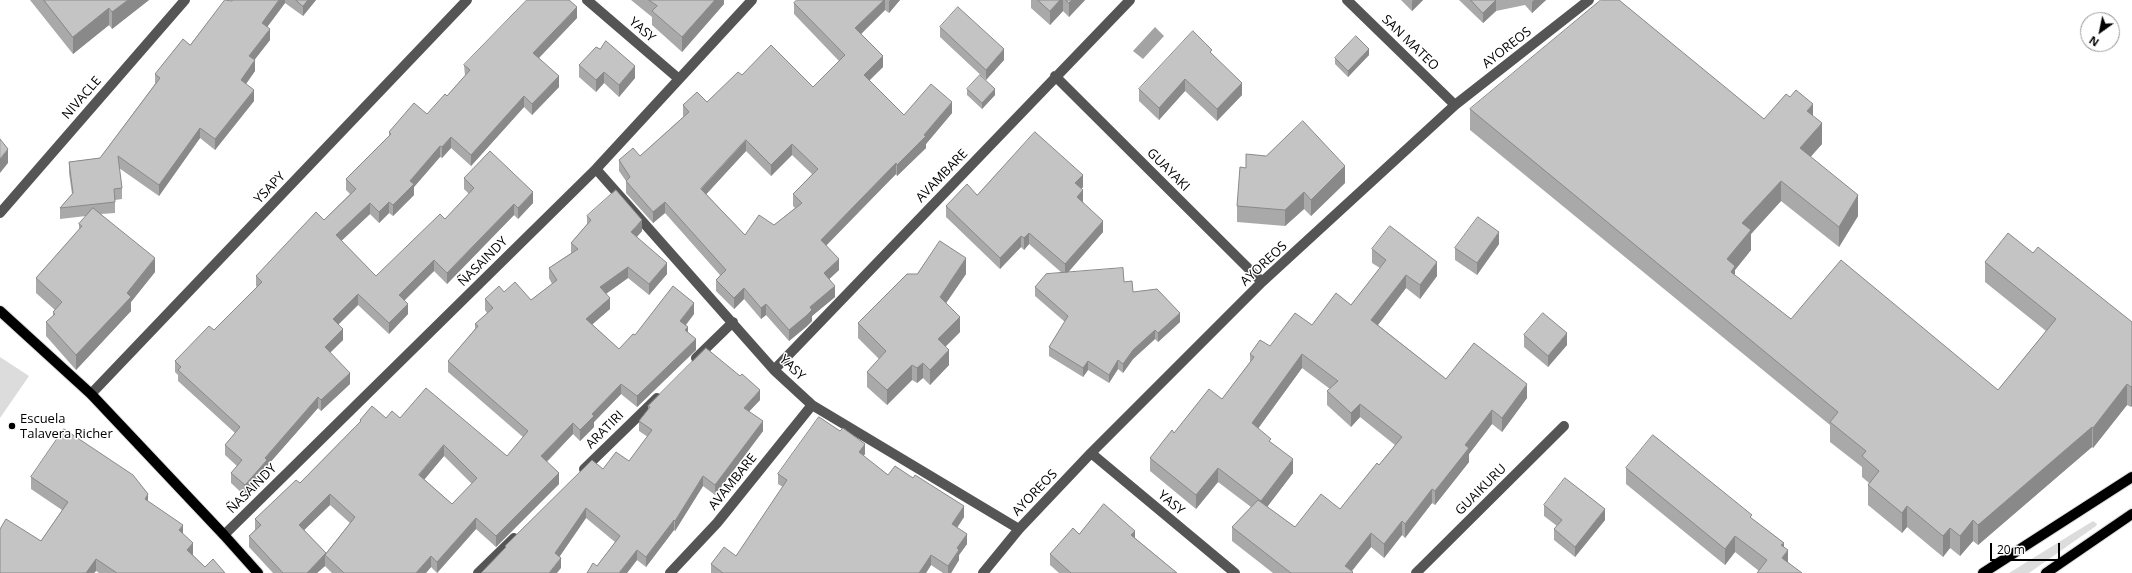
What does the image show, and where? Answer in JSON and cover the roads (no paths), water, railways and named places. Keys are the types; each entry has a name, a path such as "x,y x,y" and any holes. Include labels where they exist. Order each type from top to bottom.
{"main road":[{"path":"0,312 91,394 258,573"},
{"path":"1983,573 2132,476"},
{"path":"2046,573 2132,514"}],"street":[{"name":"NIVACLE","path":"0,213 184,0"},
{"name":"YSAPY","path":"91,394 467,0"},
{"name":"YASY","path":"587,0 679,79"},
{"name":"ÑASAINDY","path":"224,535 596,169 752,0"},
{"name":"AVAMBARE","path":"774,370 1130,0"},
{"name":"SAN MATEO","path":"1347,0 1455,105"},
{"name":"AYOREOS","path":"982,573 1019,529 1091,453 1262,282 1455,105 1589,0"},
{"name":"GUAYAKI","path":"1056,76 1262,282"},
{"name":"YASY","path":"596,169 774,370 812,405 1019,529"},
{"path":"688,367 733,322"},
{"name":"ARATIRI","path":"575,478 665,389"},
{"name":"AVAMBARE","path":"670,573 717,523 812,405"},
{"name":"GUAIKURU","path":"1416,573 1564,426"},
{"name":"YASY","path":"1091,453 1235,573"},
{"path":"478,573 524,528"}],"place":[{"name":"Escuela Talavera Richer","path":"12,426"}]}
